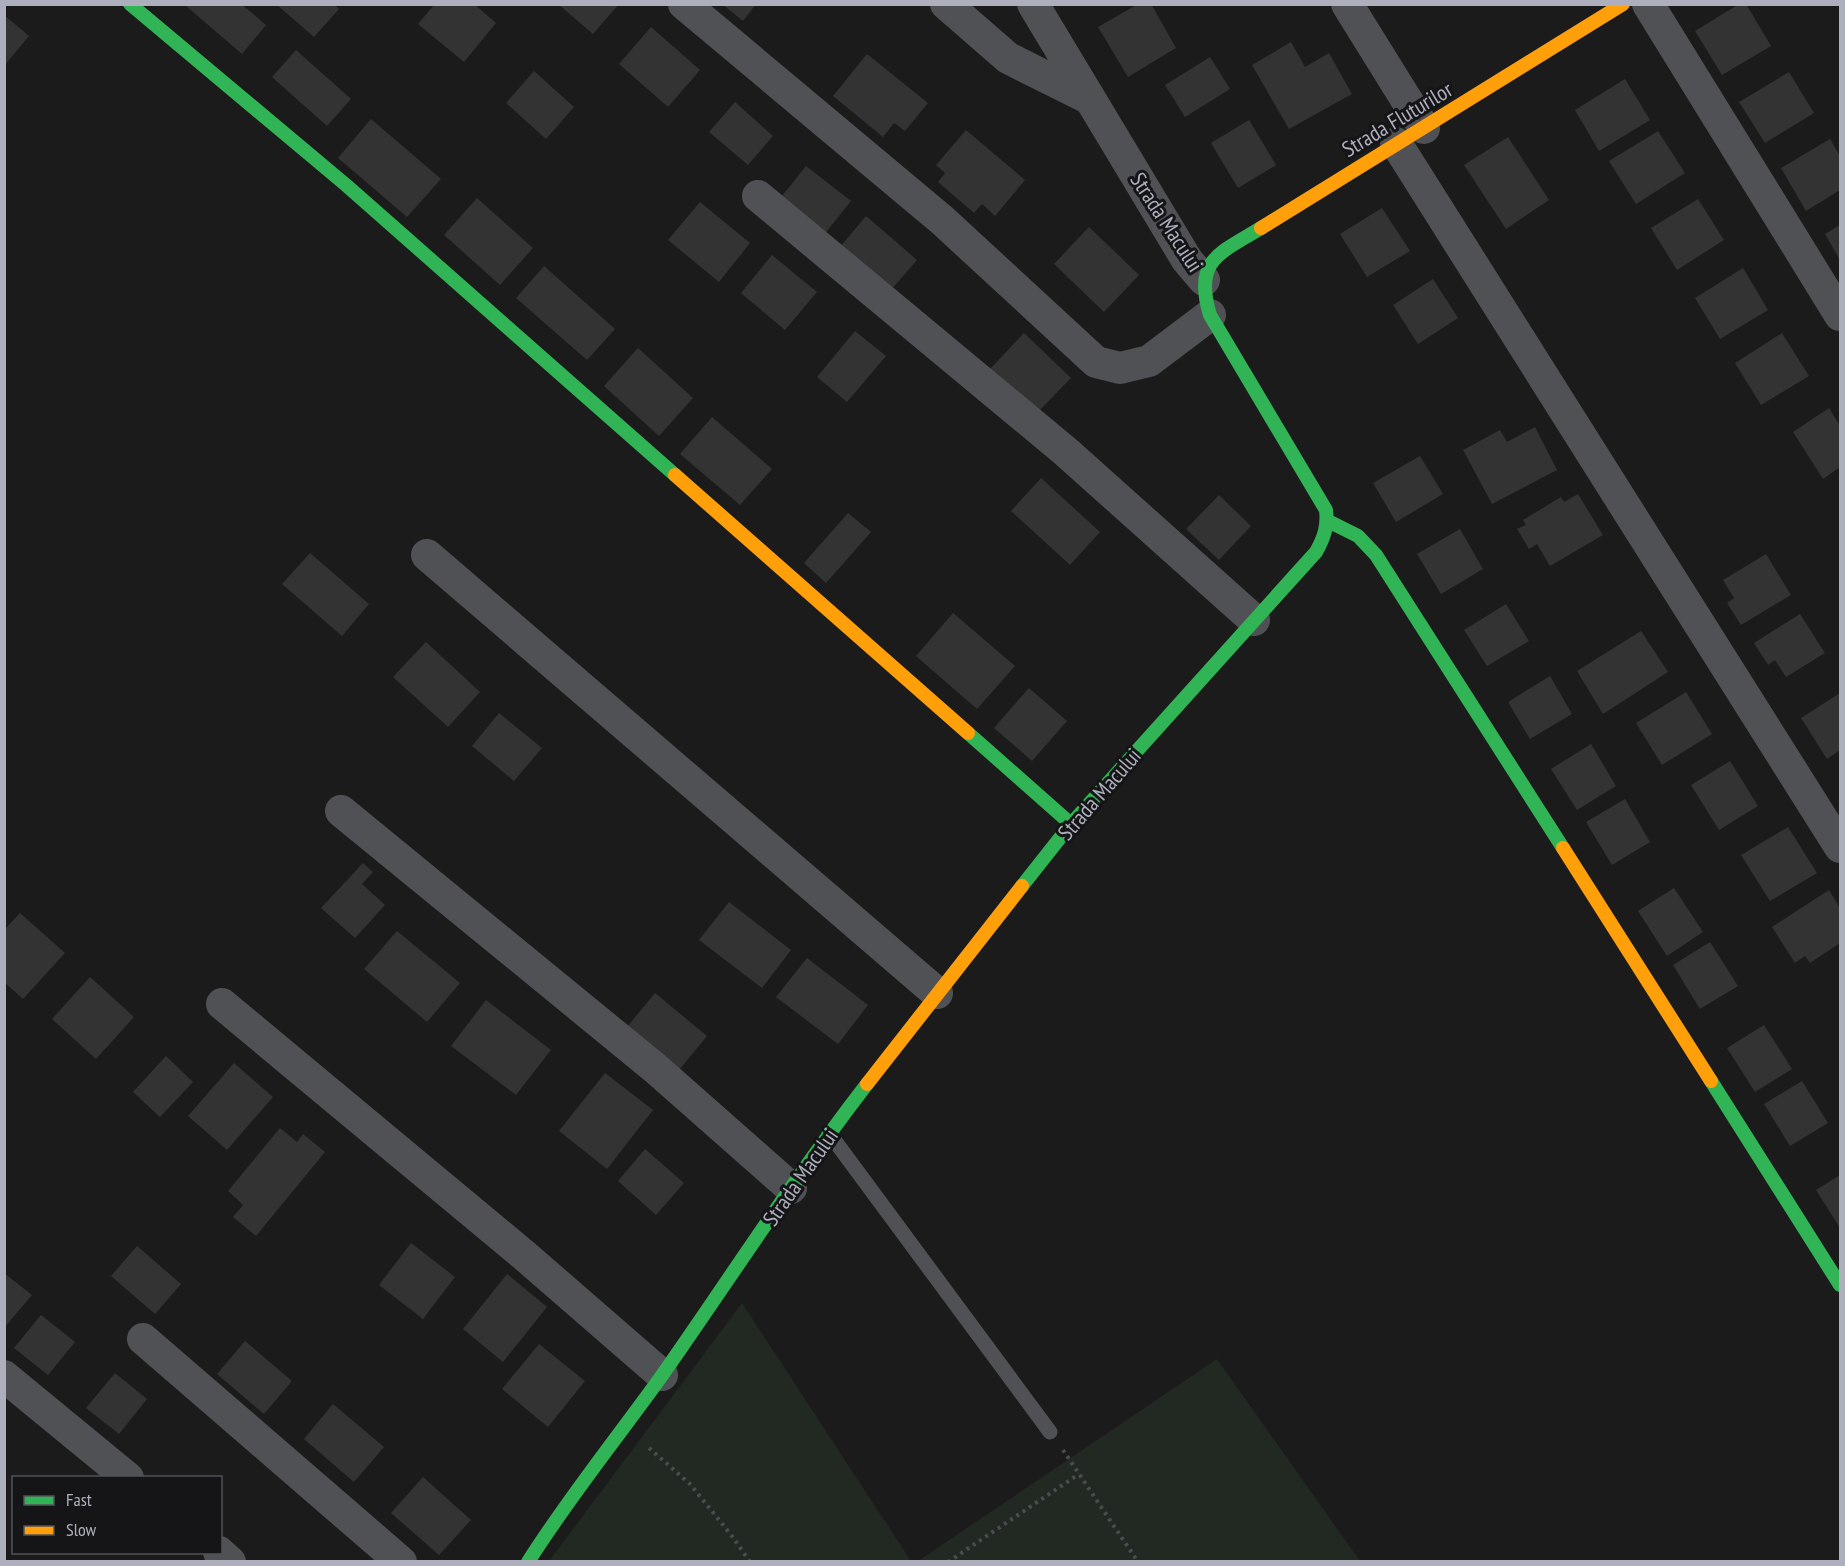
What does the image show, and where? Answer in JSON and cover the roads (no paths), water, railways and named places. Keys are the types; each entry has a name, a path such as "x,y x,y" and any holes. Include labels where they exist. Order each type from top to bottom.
{"street":[{"path":"130,4 346,185 1071,824"},
{"path":"684,4 942,220 1096,362 1120,368 1149,361 1210,315"},
{"path":"946,4 1008,58 1090,99"},
{"name":"Strada Macului","path":"528,1562 552,1524 662,1375 829,1133 936,993 1071,824 1316,552 1325,536 1328,521 1326,510 1210,315 1204,298 1204,280 1187,260 1033,4"},
{"path":"1347,4 1424,128"},
{"name":"Strada Fluturilor","path":"1204,280 1208,266 1217,255 1623,4"},
{"path":"1648,4 1840,315"},
{"path":"1396,143 1840,847"},
{"path":"759,196 1065,451 1254,620"},
{"path":"1328,521 1358,536 1376,555 1840,1285"},
{"path":"427,555 936,993"},
{"path":"341,811 655,1068 791,1188"},
{"path":"222,1004 525,1256 662,1375"},
{"path":"143,1340 401,1562"},
{"path":"4,1376 126,1476"}],"lane":[{"path":"829,1133 1050,1432"}]}
